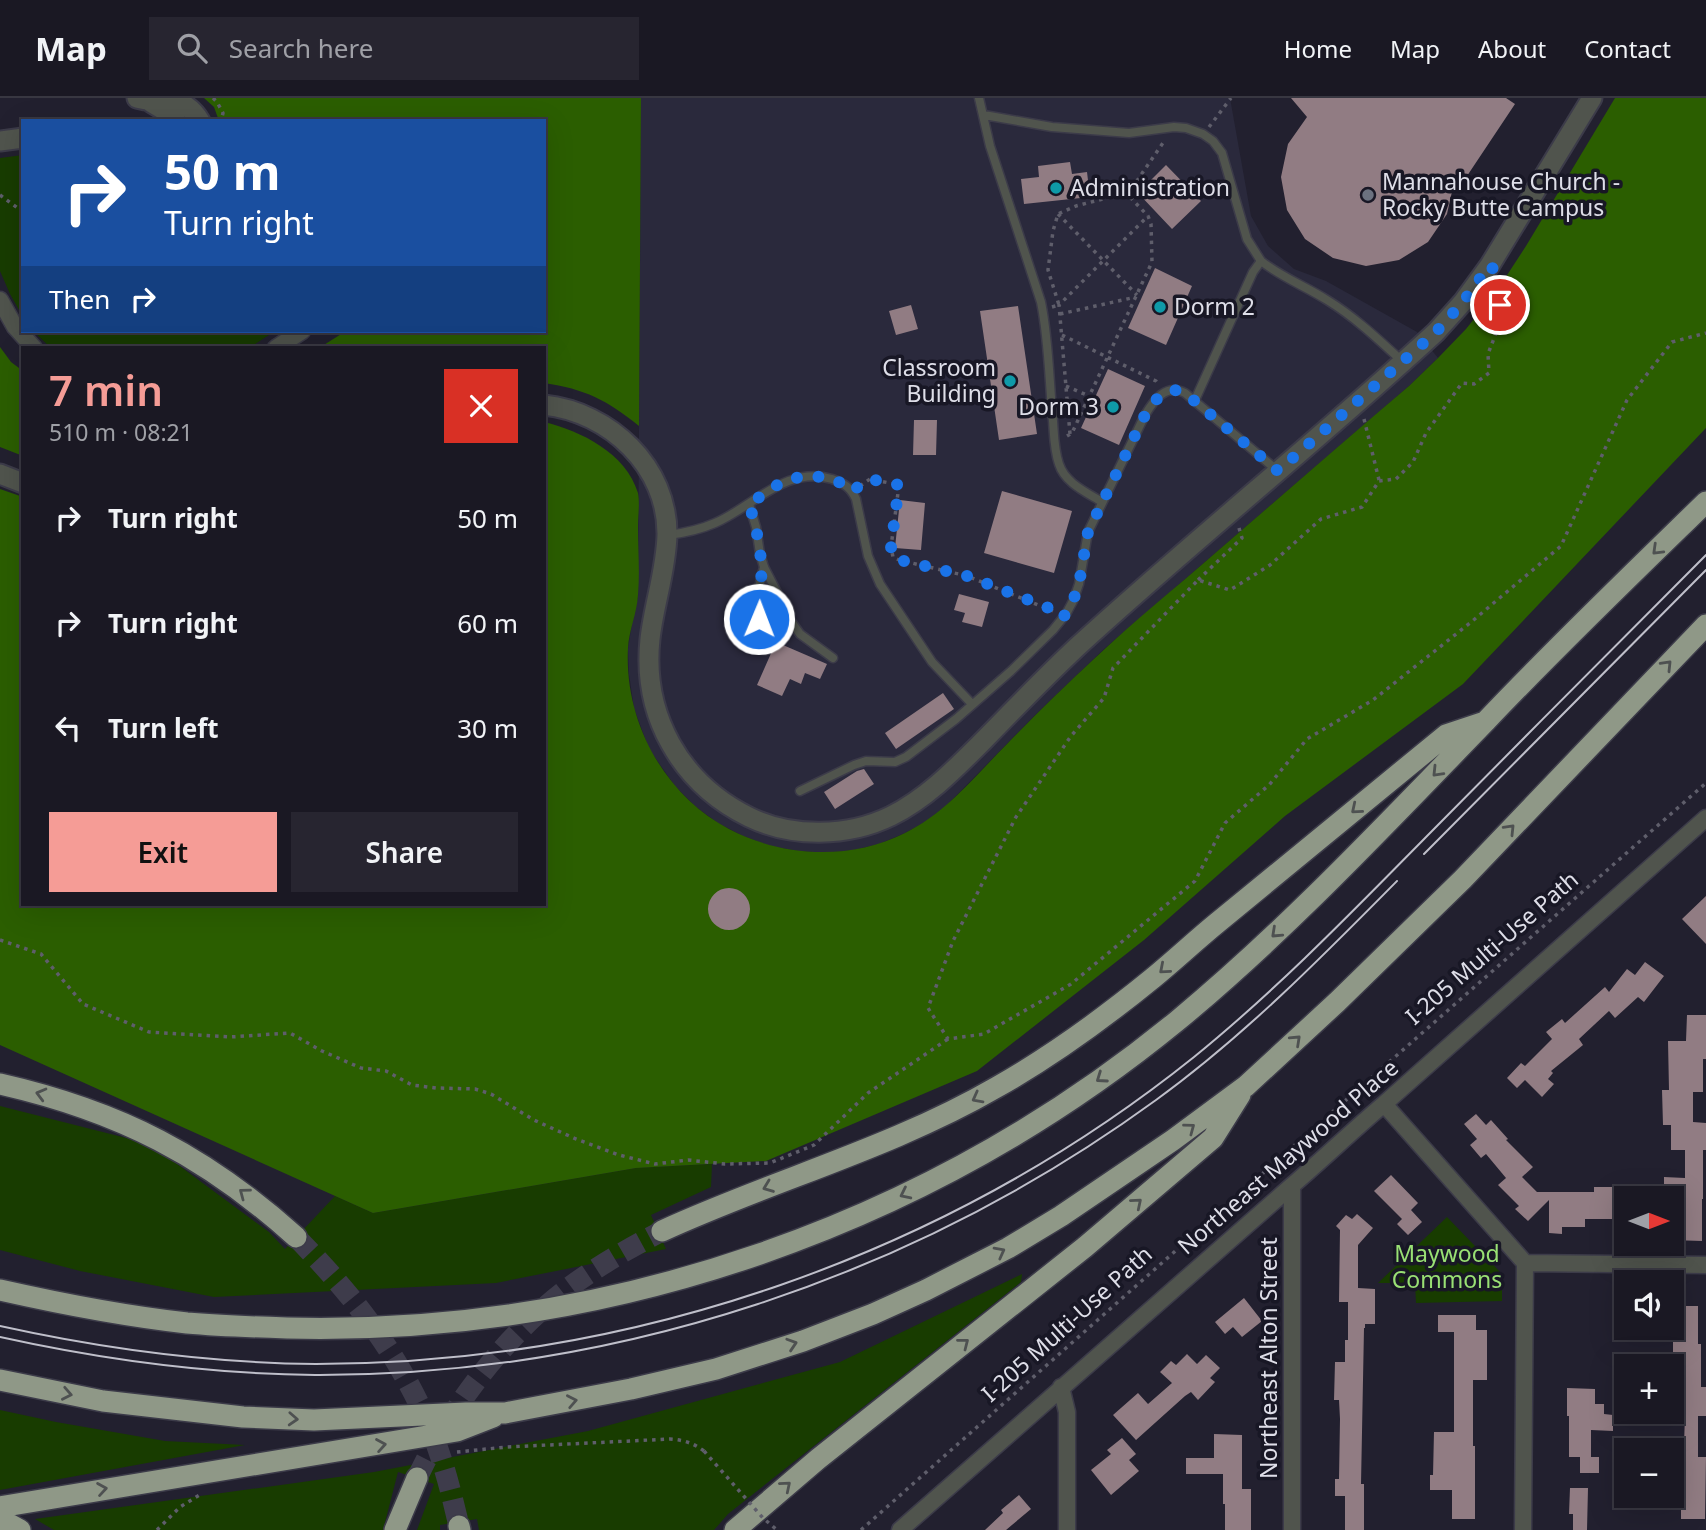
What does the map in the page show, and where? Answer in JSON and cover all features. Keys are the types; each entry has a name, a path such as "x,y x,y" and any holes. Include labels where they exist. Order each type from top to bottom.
{"highway":[{"path":"0,1290 72,1306 189,1323 307,1328 417,1326 498,1317 632,1292 740,1262 862,1215 957,1168 1006,1140 1062,1105 1175,1022 1265,943 1350,861 1548,656 1706,502"},
{"path":"0,1380 103,1401 243,1417 314,1420 505,1413 631,1390 716,1369 803,1341 873,1314 1008,1248 1061,1216 1173,1140 1246,1086 1338,1002 1462,878 1706,625"},
{"path":"662,1231 917,1128 997,1088 1039,1062 1154,977 1446,735 1484,723"},
{"path":"0,1084 87,1108 160,1139 229,1182 262,1206 296,1237"},
{"path":"735,1530 818,1459 1086,1247 1213,1138 1246,1086"},
{"path":"0,1507 457,1432 505,1413"},
{"path":"395,1530 417,1478"},
{"path":"0,1519 20,1530"}],"street":[{"path":"546,405 588,416 625,440 643,462 659,489 666,515 667,535 665,563 650,639 649,678 657,713 666,735 693,775 720,800 752,819 769,825 819,832 864,826 889,817 932,789 1076,648 1436,332 1463,302 1490,265 1592,98"},
{"path":"143,99 175,119"},
{"path":"143,99 178,102 187,106 199,119"},
{"path":"0,141 21,138"},
{"path":"0,300 15,327 32,346"},
{"path":"279,346 299,333"},
{"path":"0,474 21,482"},
{"name":"Northeast Maywood Place","path":"900,1530 1706,818"},
{"path":"1384,1104 1525,1263 1523,1530"},
{"name":"Northeast Alton Street","path":"1292,1186 1292,1530"},
{"path":"1525,1263 1706,1265"},
{"path":"1061,1387 1067,1412 1067,1530"}],"lane":[{"path":"979,98 990,146 1042,309 1059,465 1073,484 1102,502"},
{"path":"984,115 1052,127 1129,133 1174,127 1203,134 1213,141 1222,153 1247,239 1261,261 1345,312 1403,362"},
{"path":"1195,400 1252,272 1261,261"},
{"path":"800,791 866,761 895,762 906,757 937,735 1011,671 1063,618 1079,584 1088,532 1145,415 1154,400 1164,393 1179,390 1195,400 1278,471"},
{"path":"667,535 688,532 715,523 782,482 803,477 826,477 838,481 852,491 856,499 868,556 880,584 932,662 972,704"},
{"path":"749,504 764,567 786,614 800,635 833,658"},
{"path":"764,567 759,584 759,619 764,626 772,628 781,625 786,614"}],"path":[{"path":"213,98 223,113 222,119"},
{"path":"1203,134 1231,98"},
{"path":"1126,193 1148,216 1151,224 1152,262 1071,433 1059,305 1048,270 1058,214 1076,206 1126,193 1161,148"},
{"path":"0,195 21,211"},
{"path":"1058,214 1136,296"},
{"path":"1042,309 1059,305 1148,216"},
{"path":"1379,481 1396,479 1413,462 1426,433 1462,383 1474,384 1489,373 1488,354 1501,320 1499,277 1490,265"},
{"path":"1060,314 1136,296"},
{"path":"0,940 41,954 83,1004 149,1032 230,1037 290,1033 361,1068 386,1071 412,1085 475,1089 491,1094 534,1120 619,1155 655,1164 688,1160 725,1164 770,1163 814,1145 868,1093 948,1038 984,1034 1071,984 1195,881 1225,823 1269,785 1307,739 1373,700 1561,546 1627,400 1672,342 1706,333"},
{"path":"1062,335 1156,381 1164,393"},
{"path":"1066,386 1089,396"},
{"path":"948,1038 928,1008 953,941 1016,817 1071,736 1104,698 1114,668 1198,580 1230,590 1270,565 1321,519 1362,507 1379,481 1359,400"},
{"path":"852,491 870,479 899,485 891,547 893,557 967,576 1049,608 1063,618"},
{"name":"I-205 Multi-Use Path","path":"862,1530 1706,783"},
{"path":"704,1451 763,1518 777,1530"}],"shaded area":[{"path":"641,98 1230,98 1251,216 1268,246 1294,269 1326,281 1417,332 1438,358 1104,649 946,806 927,821 879,844 854,850 826,853 770,846 718,823 696,807 675,786 649,749 634,708 628,649 638,597"}],"green space":[{"path":"204,98 641,98 639,426 595,397 546,383 546,346 322,346 343,333 546,333 546,119 218,119 214,107"},
{"path":"1615,98 1706,98 1706,428 1463,684 1285,816 1144,940 977,1071 766,1161 636,1168 373,1213 0,1045 0,489 21,496 21,906 546,906 546,423 573,431 613,455 632,479 638,493 639,586 628,648 629,675 641,728 667,776 685,797 706,814 729,829 750,838 794,850 816,852 861,848 905,833 934,815 1109,645 1409,386 1466,329 1498,289"},
{"path":"21,155 21,313 0,271 0,158"},
{"path":"35,333 272,333 252,346 49,346"},
{"path":"0,347 11,362 21,370 21,455 0,447"},
{"path":"0,1106 150,1144 269,1232 285,1249 335,1196 373,1213 636,1168 712,1164 711,1187 651,1215 666,1249 496,1283 214,1297 80,1271 0,1250"},
{"name":"Maywood Commons","path":"1447,1217 1502,1274 1502,1301 1416,1303 1415,1283 1378,1283"},
{"path":"1022,1274 1021,1282 728,1514 714,1530 479,1530 477,1519 440,1525 440,1530 417,1530 434,1484 398,1472 383,1530 54,1530 35,1519 374,1472 588,1431 840,1362"},
{"path":"0,1410 165,1441 245,1445 0,1490"}],"building":[{"name":"Mannahouse Church - Rocky Butte Campus","path":"1291,98 1506,98 1515,104 1467,176 1455,178 1447,214 1428,242 1399,260 1366,266 1333,258 1305,239 1287,210 1281,177 1288,144 1307,117"},
{"name":"Administration","path":"1070,162 1072,174 1087,172 1090,197 1024,204 1021,179 1039,177 1038,166"},
{"path":"1166,165 1201,201 1172,229 1138,193"},
{"name":"Dorm 2","path":"1155,268 1192,286 1166,345 1128,328"},
{"path":"911,305 918,329 896,335 889,311"},
{"name":"Classroom Building","path":"1018,306 1037,434 999,440 980,311"},
{"name":"Dorm 3","path":"1108,369 1145,386 1119,445 1081,428"},
{"path":"914,420 937,420 936,455 913,455"},
{"path":"1002,491 1072,511 1054,573 984,553"},
{"path":"900,500 925,503 921,550 895,548"},
{"path":"959,594 989,602 982,627 962,622 965,613 954,610"},
{"path":"776,642 827,664 820,679 805,673 801,684 790,679 782,696 757,685"},
{"path":"943,693 954,709 896,749 885,733"},
{"path":"864,769 874,784 835,809 824,792"},
{"path":"729,888 744,894 750,909 744,924 729,930 714,924 708,909 714,894"},
{"path":"1706,896 1706,944 1682,919"},
{"path":"1645,962 1664,976 1644,1002 1638,997 1615,1018 1609,1011 1579,1039 1583,1045 1551,1071 1553,1073 1548,1079 1554,1084 1542,1097 1525,1080 1517,1088 1507,1078 1521,1063 1525,1066 1552,1039 1546,1032 1562,1019 1565,1023 1605,987 1609,992 1627,969 1635,975"},
{"path":"1687,1015 1706,1015 1703,1092 1693,1092 1693,1122 1706,1123 1702,1241 1684,1240 1684,1186 1664,1186 1664,1177 1685,1178 1685,1150 1671,1150 1671,1125 1663,1125 1662,1090 1669,1090 1668,1041 1686,1041"},
{"path":"1476,1114 1486,1125 1491,1120 1508,1139 1506,1140 1533,1167 1522,1177 1537,1192 1594,1192 1594,1187 1614,1187 1614,1219 1585,1219 1585,1227 1562,1227 1562,1234 1549,1233 1549,1200 1528,1221 1515,1209 1519,1206 1498,1185 1506,1178 1486,1154 1481,1158 1470,1145 1477,1139 1464,1124"},
{"path":"1391,1175 1418,1203 1411,1210 1422,1222 1408,1235 1397,1224 1402,1219 1374,1191"},
{"path":"1357,1214 1373,1228 1358,1245 1358,1288 1375,1289 1375,1324 1365,1324 1364,1328 1361,1484 1364,1484 1364,1530 1345,1530 1345,1496 1335,1496 1335,1479 1339,1479 1340,1419 1339,1400 1334,1400 1335,1362 1345,1362 1348,1302 1339,1302 1340,1230 1336,1226 1346,1215 1352,1219"},
{"path":"1244,1298 1262,1321 1242,1337 1233,1327 1225,1334 1215,1322"},
{"path":"1684,1306 1698,1306 1701,1387 1706,1387 1706,1416 1698,1416 1698,1457 1706,1457 1705,1519 1681,1519 1681,1508 1684,1508 1684,1354 1673,1354 1673,1340 1684,1340"},
{"path":"1438,1315 1476,1315 1476,1330 1487,1330 1487,1380 1473,1380 1475,1519 1452,1519 1452,1490 1430,1490 1434,1432 1454,1432 1454,1332 1438,1332"},
{"path":"1187,1354 1197,1364 1206,1355 1220,1368 1210,1378 1215,1382 1198,1400 1191,1392 1185,1396 1136,1440 1113,1415 1138,1393 1148,1404 1172,1383 1160,1372 1171,1361 1176,1365"},
{"path":"1567,1388 1595,1389 1595,1404 1604,1404 1604,1414 1613,1415 1613,1431 1591,1430 1591,1457 1599,1457 1599,1473 1580,1473 1580,1457 1569,1457"},
{"path":"1214,1434 1242,1435 1242,1489 1251,1489 1251,1530 1225,1530 1223,1474 1186,1474 1186,1458 1214,1458"},
{"path":"1122,1438 1136,1454 1129,1460 1139,1471 1111,1495 1091,1470 1111,1454 1107,1450"},
{"path":"1570,1488 1588,1488 1587,1530 1573,1530 1573,1514 1569,1514"},
{"path":"1019,1495 1031,1509 1006,1530 985,1530 1003,1513 1001,1510"}],"tunnel":[{"path":"417,1478 437,1440 470,1389 524,1326 588,1274 662,1231"},
{"path":"296,1237 358,1306 407,1381 438,1449 459,1526"}],"tram line":[{"path":"0,1326 78,1342 197,1358 316,1364 435,1359 552,1344 668,1319 781,1285 891,1241 997,1188 1098,1127 1225,1031 1345,919 1706,555"},
{"path":"1424,854 1706,570"},
{"path":"0,1337 117,1359 196,1369 315,1375 428,1371 539,1357 649,1335 757,1304 862,1265 964,1218 1062,1163 1156,1100 1220,1050 1310,968 1397,881"}],"place":[{"name":"Administration","path":"1056,188"},
{"name":"Mannahouse Church - Rocky Butte Campus","path":"1368,195"},
{"name":"Dorm 2","path":"1160,307"},
{"name":"Classroom Building","path":"1010,381"},
{"name":"Dorm 3","path":"1113,407"}],"route":[{"path":"759,619 759,584 764,567 749,504 782,482 803,477 826,477 846,485 852,491 870,479 899,485 891,547 893,557 967,576 1049,608 1063,618 1079,584 1088,532 1154,400 1172,390 1185,393 1278,471 1436,332 1463,302 1490,265 1499,277 1500,305"}]}
